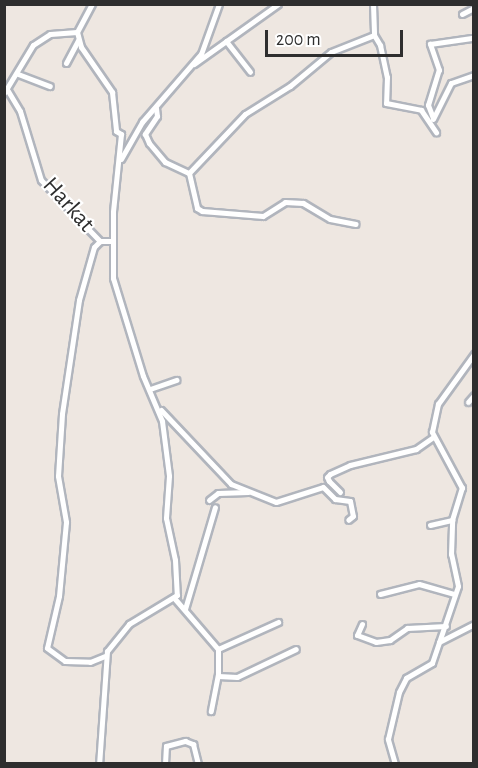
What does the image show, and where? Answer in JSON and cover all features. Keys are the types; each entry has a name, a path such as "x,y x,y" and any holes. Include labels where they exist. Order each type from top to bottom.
{"street":[{"path":"93,4 77,32 78,40 114,97 116,131 121,134 112,241 114,286 150,389 160,409 220,475 248,492 281,502 323,487 335,499 350,501 352,516 348,520"},
{"path":"119,163 142,122 208,43 219,4"},
{"path":"190,67 278,4"},
{"path":"373,4 374,35 385,68 387,106 414,106 421,110 434,131 433,118 428,105 439,70 430,44 472,38"},
{"path":"462,14 474,8"},
{"path":"6,92 40,39 50,34 77,32"},
{"path":"189,173 245,114 285,90 331,52 374,35"},
{"path":"66,63 78,40"},
{"path":"226,41 250,72"},
{"path":"18,74 50,86"},
{"path":"433,118 451,82 474,75"},
{"name":"Harkat","path":"6,92 15,103 41,180 100,241 112,241"},
{"path":"4,98 15,103"},
{"path":"156,108 157,116 145,134 149,143 165,162 189,173"},
{"path":"189,173 197,208 202,211 263,216 285,202 303,203 330,219 356,224"},
{"path":"100,241 94,247 79,300 62,414 58,476 66,522 59,596 47,648 65,661 90,662 105,656 129,624 175,599"},
{"path":"395,764 388,742 399,692 406,678 432,663 458,586 451,554 452,520 460,498 461,482 433,436 438,404 474,354"},
{"path":"150,389 176,380"},
{"path":"468,402 474,395"},
{"path":"160,409 168,465 166,518 175,560 175,599 218,649 218,676 211,711"},
{"path":"340,492 329,481 327,477 330,474 354,464 417,449 433,436"},
{"path":"209,500 218,493 248,492"},
{"path":"185,609 215,507"},
{"path":"430,525 452,520"},
{"path":"380,594 419,584 454,594"},
{"path":"218,649 278,622"},
{"path":"362,624 357,635 376,642 390,640 407,628 446,626"},
{"path":"439,642 474,624"},
{"path":"218,676 237,677 296,649"},
{"path":"99,764 106,705 105,656"},
{"path":"165,764 166,746 184,741 194,744 198,764"}]}
